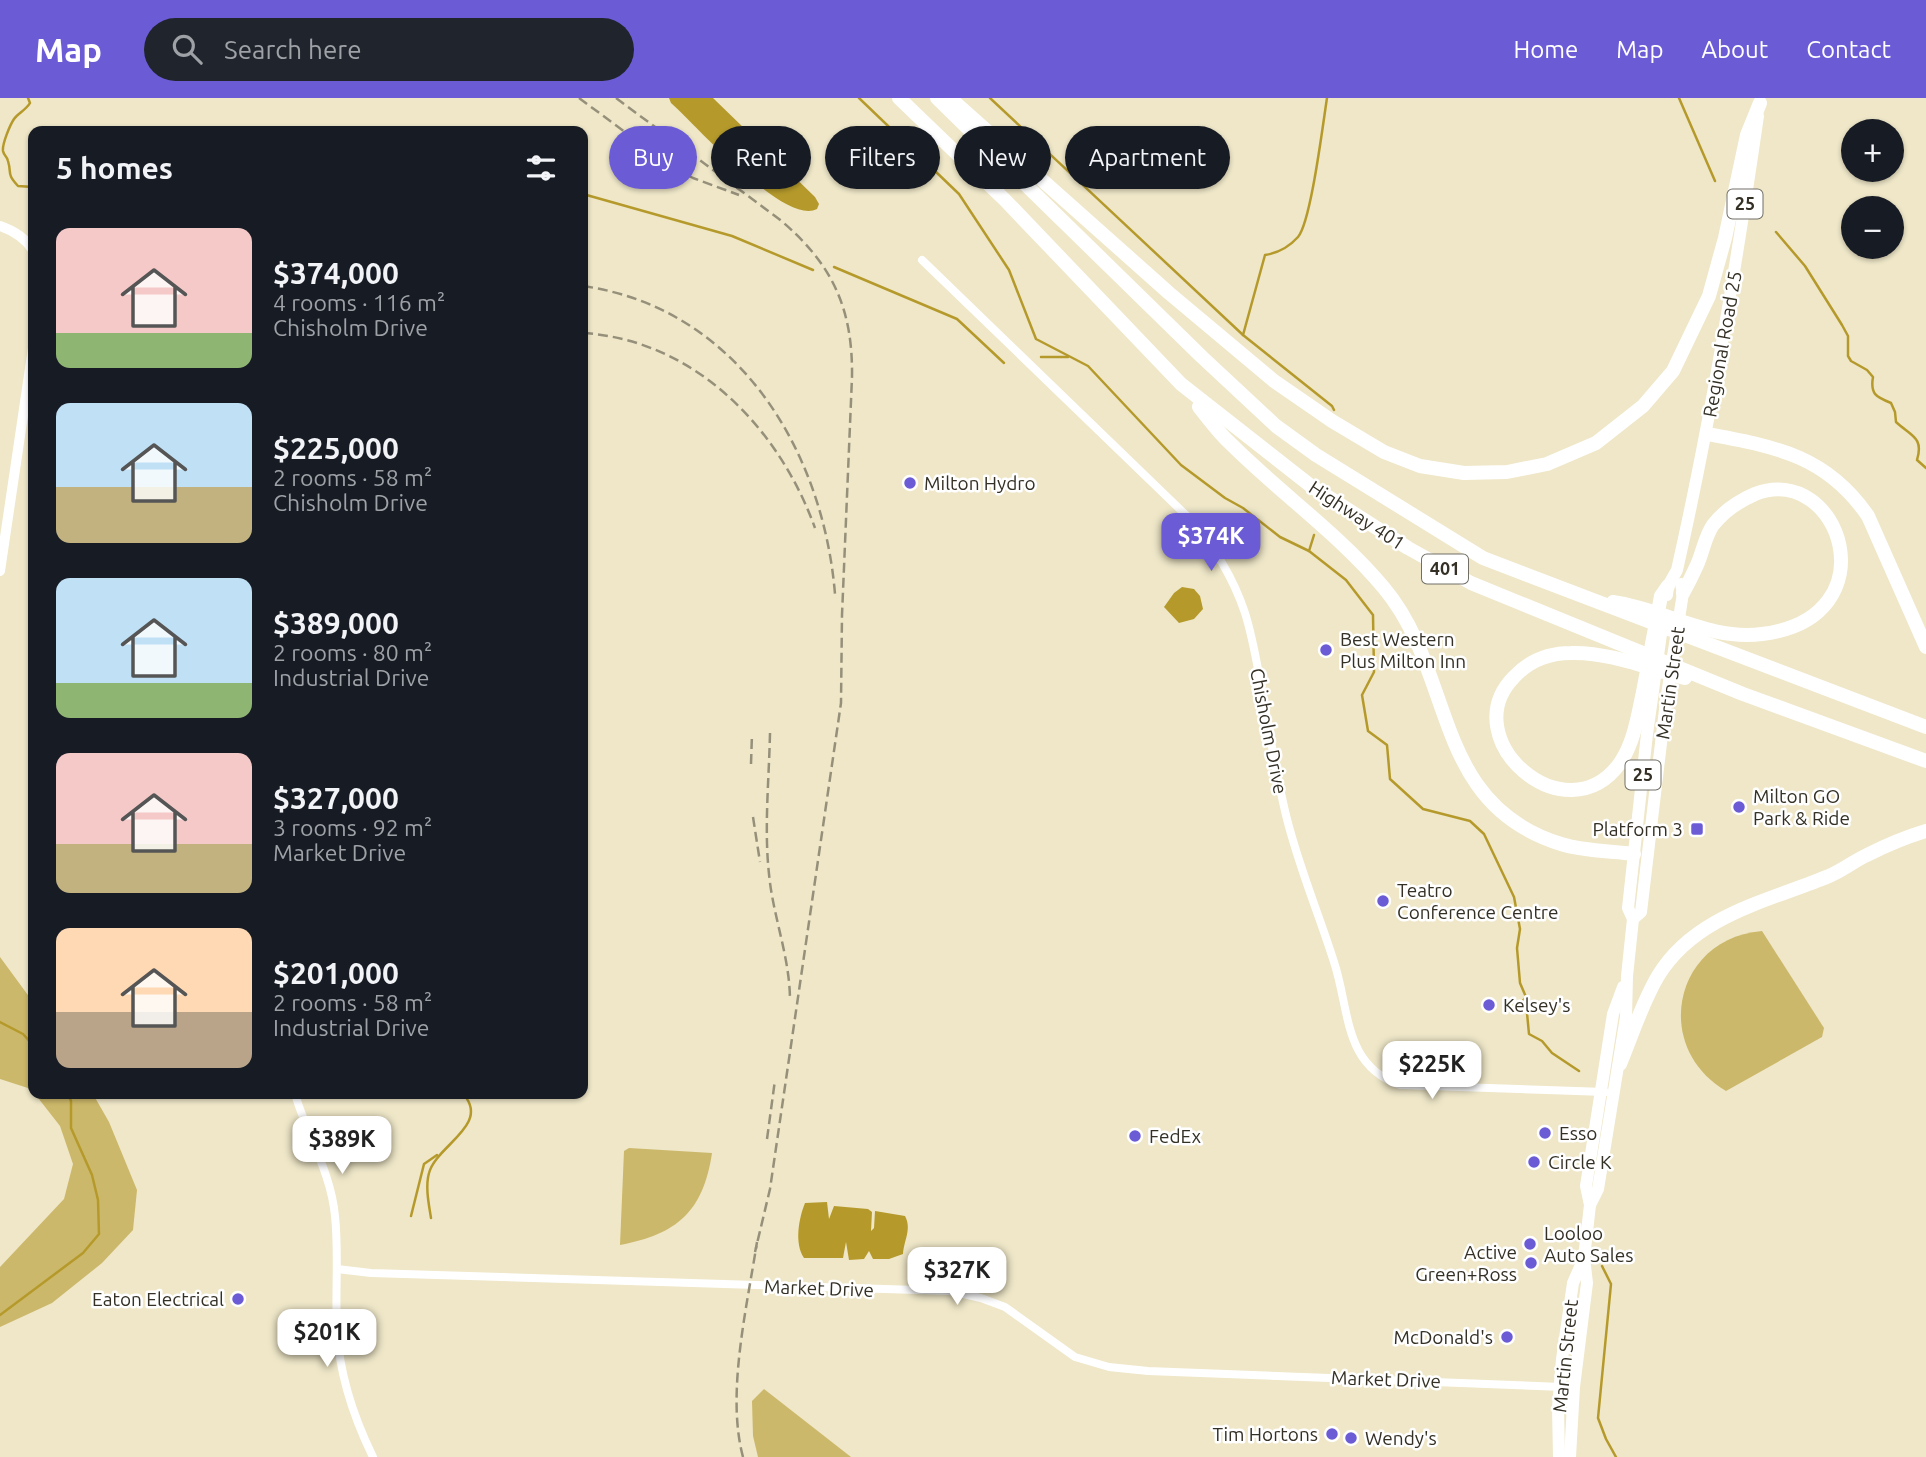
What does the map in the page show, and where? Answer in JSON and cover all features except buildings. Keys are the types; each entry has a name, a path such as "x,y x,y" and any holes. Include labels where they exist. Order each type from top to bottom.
{"highway":[{"name":"Highway 401","path":"899,98 1005,200 1181,384 1311,486 1408,548 1471,583 1743,694 1926,761"},
{"name":"Highway 401","path":"937,98 1276,426 1316,455 1483,558 1926,727"},
{"path":"950,98 1170,293 1274,381 1332,421 1384,452 1420,466 1464,473 1507,472 1547,464 1596,443 1643,406 1672,370 1709,296 1725,238 1747,135 1760,101"},
{"path":"1181,384 1228,442 1352,554 1385,589 1414,636 1458,755 1473,781 1500,810 1522,828 1562,845 1634,854"},
{"path":"1707,434 1793,454 1816,465 1839,481 1868,516 1926,647"},
{"path":"1591,600 1635,605 1710,631 1735,635 1761,635 1787,630 1810,621 1826,606 1838,586 1843,564 1835,529 1823,511 1811,500 1780,489 1763,491 1742,500 1711,528 1683,593"},
{"path":"1668,586 1661,596 1648,694 1620,762 1607,777 1593,786 1577,791 1546,785 1529,775 1503,747 1497,731 1497,712 1502,695 1525,666 1545,656 1592,654 1743,694"},
{"path":"1620,1064 1648,995 1660,974 1678,951 1701,932 1744,908 1825,877 1866,855 1926,831"}],"main road":[{"name":"Regional Road 25","path":"1668,586 1677,570 1707,434 1730,305 1760,101"},
{"name":"Martin Street","path":"1633,919 1641,912 1666,701 1683,593 1677,570"},
{"name":"Martin Street","path":"1608,1092 1620,1064 1626,1017 1626,976 1633,919 1628,908 1648,694"},
{"name":"Martin Street","path":"1570,1457 1574,1387 1587,1283 1584,1258 1590,1205 1598,1189 1613,1014 1626,976"},
{"name":"Martin Street","path":"1559,1457 1560,1387 1573,1283 1584,1258"}],"street":[{"path":"0,226 11,229 28,244"},
{"name":"Chisholm Drive","path":"922,260 1189,518 1207,539 1223,565 1250,629 1284,808 1296,855 1334,961 1344,995 1350,1033 1361,1056 1378,1074 1400,1085 1608,1092"},
{"path":"0,571 28,382"},
{"path":"297,1099 331,1189 335,1216 337,1328 342,1370 349,1401 373,1457"},
{"name":"Market Drive","path":"337,1269 383,1274 950,1291 1005,1307 1075,1357 1109,1367 1148,1371 1574,1387"}],"shaded area":[{"path":"669,98 713,98 742,126 711,126 711,143 697,126 671,103"},
{"path":"763,189 807,189 819,204 817,209 802,210 784,203"},
{"path":"1182,587 1194,589 1200,596 1203,609 1194,619 1179,623 1164,607"},
{"path":"1762,931 1824,1028 1822,1037 1726,1091 1702,1072 1688,1048 1681,1023 1683,997 1692,973 1709,953 1732,938"},
{"path":"0,957 28,995 28,1088 0,1079"},
{"path":"39,1099 96,1099 109,1122 137,1190 133,1230 102,1263 52,1303 0,1327 0,1267 64,1199 73,1164 60,1126"},
{"path":"629,1148 712,1153 702,1191 684,1217 657,1234 620,1245 624,1151"},
{"path":"827,1202 829,1219 834,1206 868,1209 872,1212 871,1231 874,1228 875,1211 905,1216 908,1230 903,1254 889,1259 873,1259 869,1251 864,1259 849,1260 846,1242 843,1258 804,1258 798,1238 805,1203"},
{"path":"764,1389 851,1457 758,1457 753,1436 752,1401"}],"waterway":[{"path":"28,98 30,103 10,126 3,151 14,182 18,186 28,187"},
{"path":"859,98 959,194 1009,270 1036,339 1088,366 1181,465 1280,537 1309,551 1346,580 1373,615 1374,672 1362,695 1368,731 1387,745 1390,779 1423,809 1470,821 1484,834 1514,897 1520,929 1517,948 1520,983 1526,997 1521,1003 1527,1013 1529,1034 1542,1041 1552,1053 1579,1071"},
{"path":"990,98 1243,335 1334,410"},
{"path":"1243,335 1265,255 1287,247 1303,228 1312,193 1327,98"},
{"path":"1679,98 1715,181"},
{"path":"588,195 732,236 813,270"},
{"path":"1776,232 1805,266 1842,325 1848,336 1848,356 1851,361 1867,370 1873,377 1872,387 1875,394 1891,403 1896,422 1915,438 1919,446 1917,460 1926,468"},
{"path":"834,267 957,319 1004,363"},
{"path":"1041,357 1068,357"},
{"path":"1309,551 1314,535"},
{"path":"0,1022 28,1040"},
{"path":"0,1315 83,1253 99,1234 98,1200 92,1175 71,1128 70,1099"},
{"path":"431,1218 427,1190 429,1173 441,1154 466,1126 470,1116 470,1106 466,1099"},
{"path":"411,1216 424,1164 437,1155"},
{"path":"1602,1266 1611,1284 1598,1418 1616,1457"}],"railway":[{"path":"579,98 675,169 739,195"},
{"path":"616,98 779,219 813,253 836,289 843,308 851,352 841,703 770,1189 755,1252"},
{"path":"588,287 638,300 686,323 727,355 762,394 791,439 812,488 827,540 835,594"},
{"path":"588,334 624,339 661,352 696,371 728,396 755,424 779,456 799,491 815,528"},
{"path":"770,733 768,857 790,1001"},
{"path":"751,764 752,734"},
{"path":"753,817 760,862"},
{"path":"767,1139 775,1080"},
{"path":"743,1457 738,1432 737,1378 757,1242"}],"place":[{"name":"Milton Hydro","path":"910,483"},
{"name":"Best Western Plus Milton Inn","path":"1326,650"},
{"name":"Milton GO Park & Ride","path":"1739,807"},
{"name":"Platform 3","path":"1697,829"},
{"name":"Teatro Conference Centre","path":"1383,901"},
{"name":"Kelsey's","path":"1489,1005"},
{"name":"Esso","path":"1545,1133"},
{"name":"FedEx","path":"1135,1136"},
{"name":"Circle K","path":"1534,1162"},
{"name":"Looloo Auto Sales","path":"1530,1244"},
{"name":"Active Green+Ross","path":"1531,1263"},
{"name":"Eaton Electrical","path":"238,1299"},
{"name":"McDonald's","path":"1507,1337"},
{"name":"Tim Hortons","path":"1332,1434"},
{"name":"Wendy's","path":"1351,1438"}]}
